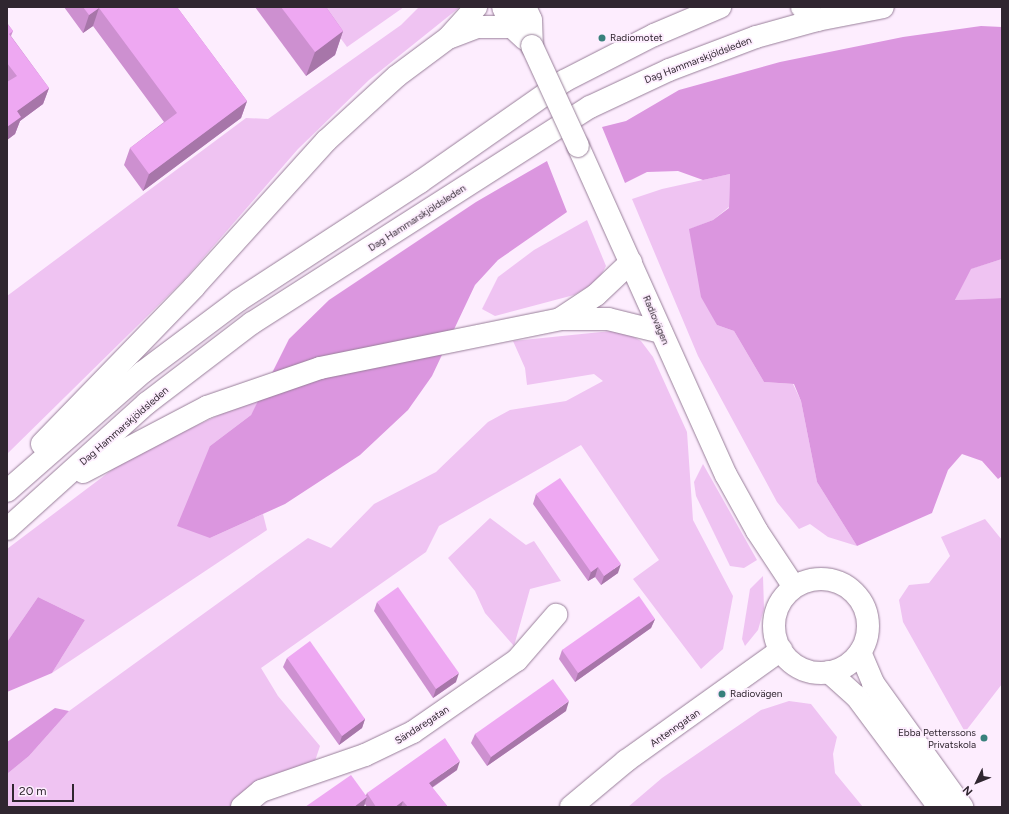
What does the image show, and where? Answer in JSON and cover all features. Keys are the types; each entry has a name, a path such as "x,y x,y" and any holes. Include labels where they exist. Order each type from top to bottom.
{"main road":[{"path":"7,486 55,430 194,287 326,141 397,76 448,38 476,7"},
{"name":"Radiovägen","path":"503,7 525,36 632,262 661,332 726,475 794,587"},
{"path":"448,38 476,27 525,36 531,20 525,7"},
{"path":"7,491 142,372 239,300 420,182 564,81 654,35 720,7"},
{"name":"Dag Hammarskjöldsleden","path":"7,529 147,403 252,323 590,107 719,50 809,13 883,7"},
{"path":"560,319 596,295 632,262"},
{"path":"49,492 152,434 246,391 320,368 560,319 608,319 661,332"},
{"path":"830,579 856,594 868,622 860,652 844,667 830,672 806,670 781,650 775,634 775,616 782,600 794,587 811,580 830,579"},
{"name":"Sändaregatan","path":"242,807 261,791 365,755 413,732 517,660 556,614"},
{"name":"Antenngatan","path":"571,807 626,761 781,650"},
{"path":"860,652 873,683 962,807"},
{"path":"830,672 856,696 939,807"}],"shaded area":[{"path":"318,7 404,7 347,47"},
{"path":"419,7 460,7 369,80 298,149 184,280 7,454 7,296 246,118 268,119 401,25"},
{"path":"981,26 1002,27 1002,259 971,269 955,300 1002,298 1002,476 998,479 982,461 962,454 948,470 932,513 857,546 817,482 801,401 794,384 764,382 734,331 717,325 701,297 689,229 713,220 729,208 730,174 703,180 678,171 647,172 625,183 602,127 626,121 679,90 780,62 903,37"},
{"path":"547,161 567,212 498,260 475,285 432,376 408,410 360,455 285,504 210,538 177,526 210,446 251,415 289,339 329,300 476,202"},
{"path":"730,174 729,207 713,220 690,229 717,325 734,331 764,382 793,384 801,401 817,482 857,546 828,537 810,524 799,529 777,502 698,356 632,199 662,189"},
{"path":"587,220 606,266 598,281 574,295 495,316 482,309 498,277 534,250"},
{"path":"1002,259 1002,298 955,300 970,269"},
{"path":"621,330 641,341 653,357 687,432 693,520 733,596 723,649 701,669 633,579 659,560 581,445 439,526 426,552 261,668 278,696 320,746 315,761 233,802 231,807 7,807 7,774 29,756 69,711 308,538 331,548 374,504 436,472 488,422 510,410 566,401 603,381 594,374 527,385 525,368 513,341"},
{"path":"262,395 251,415 210,446 210,538 263,514 267,530 52,673 85,620 38,597 7,642 7,549 129,457"},
{"path":"703,464 757,560 744,568 730,566 696,496 694,482"},
{"path":"490,518 526,545 534,541 561,581 530,589 514,646 485,613 475,591 448,558"},
{"path":"985,519 1002,540 1002,684 965,732 903,622 899,600 909,585 929,583 950,556 941,537"},
{"path":"763,576 764,609 758,630 745,646 742,639 750,589"},
{"path":"38,597 85,620 52,673 7,692 7,642"},
{"path":"789,701 811,704 837,737 833,754 835,773 863,807 628,807 662,778 761,710"},
{"path":"55,708 69,711 29,756 7,774 7,742"}],"building":[{"path":"83,7 177,7 247,101 149,174 130,148 177,113 99,8 89,15"},
{"path":"281,7 326,7 343,31 315,52"},
{"path":"7,23 13,31 9,34 49,88 17,111 21,117 7,127 7,82 17,76 7,63"},
{"path":"560,478 621,564 604,576 598,567 591,572 536,494"},
{"path":"398,587 459,673 436,689 377,602"},
{"path":"639,596 655,619 578,673 562,650"},
{"path":"310,641 365,719 342,736 287,658"},
{"path":"553,679 569,701 491,757 475,734"},
{"path":"445,738 460,761 429,783 448,807 408,807 403,801 395,807 376,807 367,793"},
{"path":"351,775 367,797 354,807 305,807"}],"place":[{"name":"Radiomotet","path":"602,38"},
{"name":"Radiovägen","path":"722,694"},
{"name":"Ebba Petterssons Privatskola","path":"984,738"}]}
